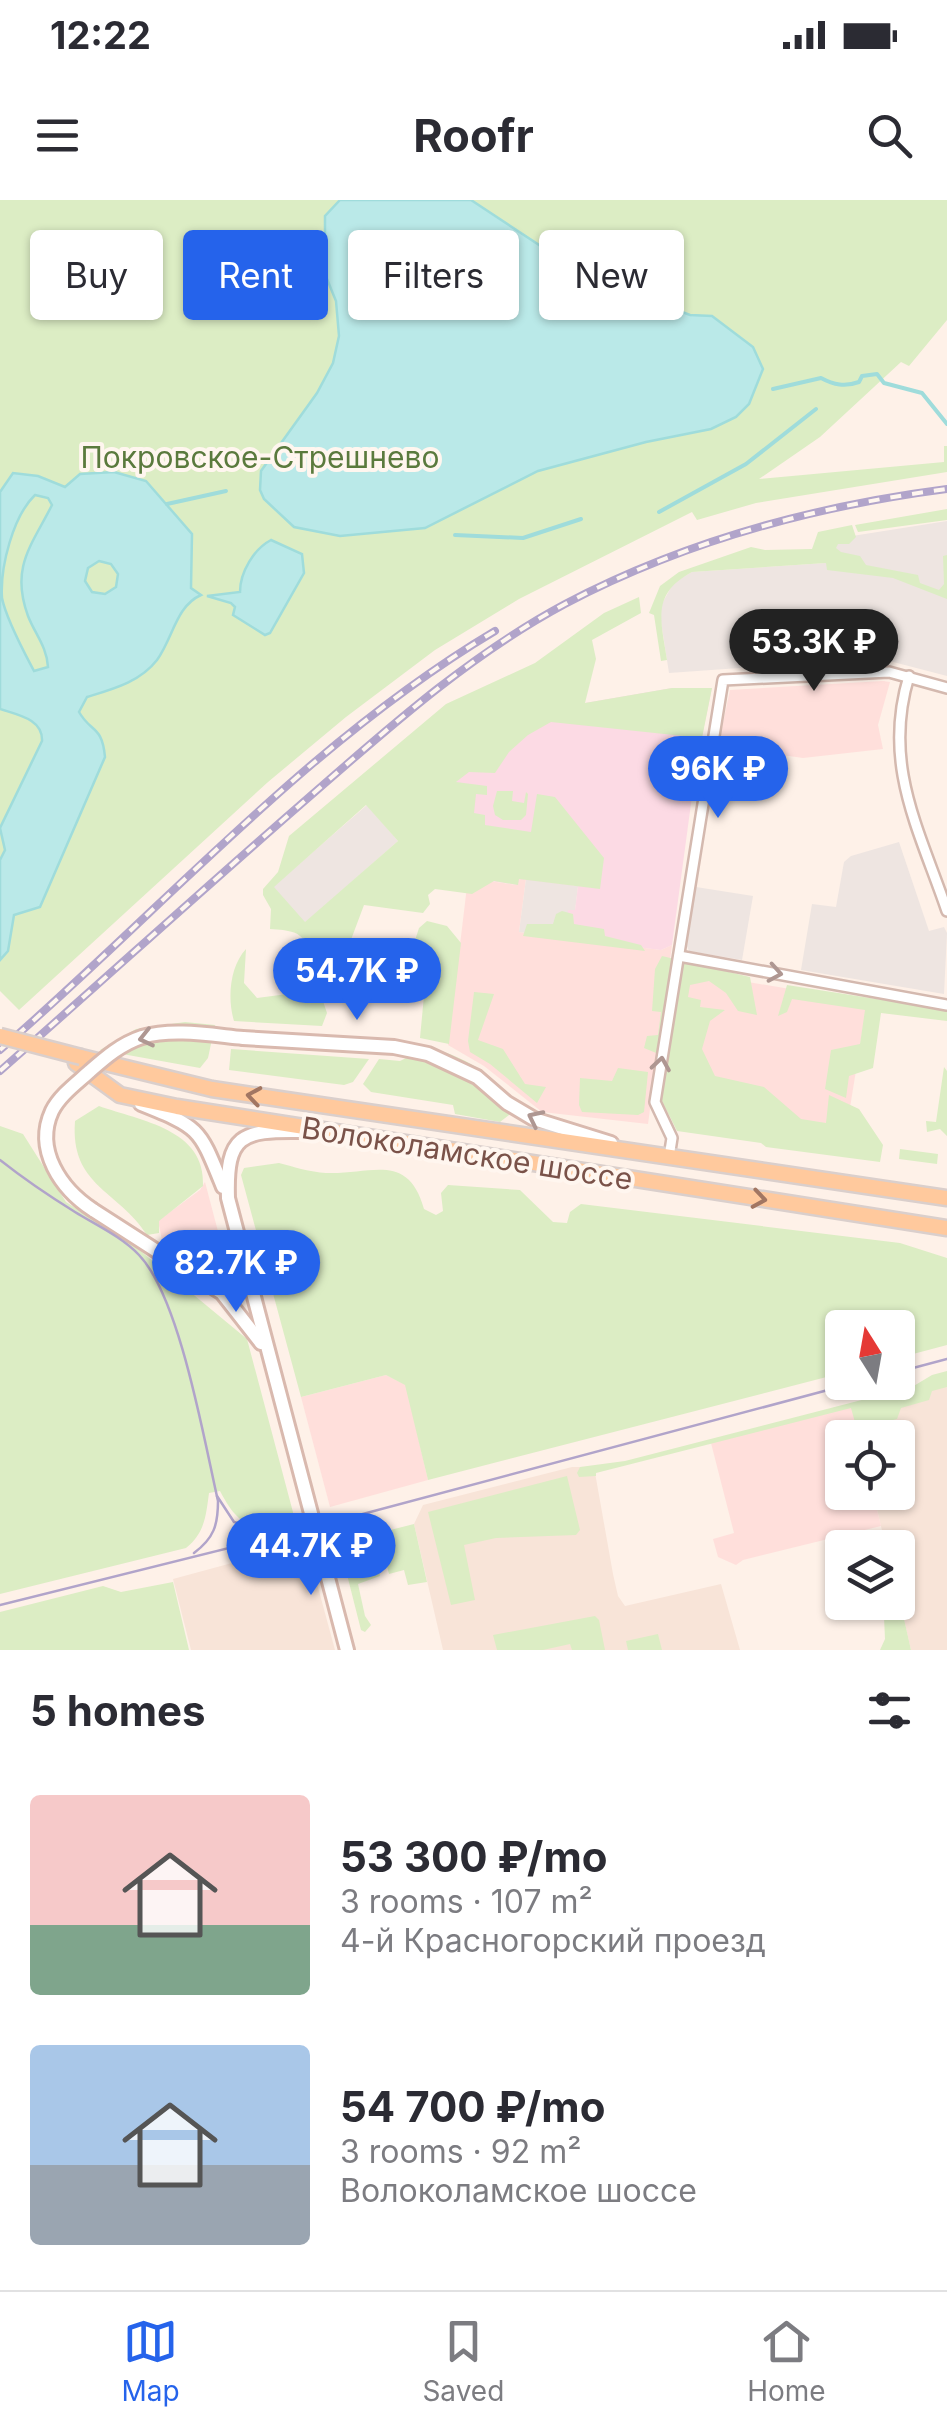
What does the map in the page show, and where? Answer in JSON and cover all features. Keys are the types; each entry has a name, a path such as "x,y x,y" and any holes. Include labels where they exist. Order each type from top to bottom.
{"main road":[{"path":"268,1353 238,1310 210,1284 93,1210 71,1193 53,1167 48,1123 60,1098 105,1057 130,1041 158,1034 185,1034 394,1047 428,1054 457,1066 534,1119 560,1130 666,1156"},
{"name":"Волоколамское шоссе","path":"0,1039 212,1089 947,1197"},
{"name":"Волоколамское шоссе","path":"78,1060 120,1096 318,1132 947,1228"},
{"path":"120,1096 186,1122 198,1130 209,1148 228,1198 347,1650"},
{"path":"228,1198 228,1160 245,1138 274,1131 318,1132"},
{"path":"210,1284 234,1280 246,1266"}],"street":[{"path":"666,1156 672,1138 655,1102 723,680 866,671 909,676 947,688"},
{"path":"909,676 898,721 899,760 947,911"},
{"path":"679,956 947,1005"}],"shaded area":[{"path":"947,521 947,676 878,658 669,673 659,609 674,582 692,572 826,563 827,540"},
{"path":"890,682 878,725 883,749 803,758 718,746 730,690"},
{"path":"672,688 712,688 701,741 695,741 695,774 672,945 661,950 564,938 568,910 575,910 578,886 519,879 518,885 440,874 455,783 499,732 585,703"},
{"path":"367,805 398,841 305,923 273,887"},
{"path":"899,842 929,931 944,927 947,933 944,994 801,970 812,904 836,907 844,862 851,856"},
{"path":"468,878 517,885 519,878 526,879 519,932 661,950 672,945 648,1124 542,1112 484,1066 448,1045"},
{"path":"526,879 578,886 575,911 569,910 564,938 519,932"},
{"path":"696,887 753,896 742,960 689,951"},
{"path":"683,971 867,1002 844,1145 668,1114 662,1102"},
{"path":"205,1182 220,1239 206,1243 190,1257 175,1252 162,1240 158,1221"},
{"path":"386,1375 406,1385 428,1480 330,1507 301,1397"},
{"path":"947,1383 947,1650 911,1650 904,1620 915,1620 915,1530 882,1530 877,1510 915,1510 915,1420 855,1420 852,1407 880,1400 915,1400 915,1391"},
{"path":"852,1407 855,1420 825,1420 825,1510 877,1510 881,1526 825,1530 825,1540 736,1565 718,1557 713,1539 734,1533 711,1443"},
{"path":"572,1467 594,1467 613,1574 618,1596 625,1606 721,1584 740,1650 443,1650 414,1524 423,1505"},
{"path":"306,1543 335,1650 191,1650 173,1579"}],"green space":[{"name":"Покровское-Стрешнево","path":"0,200 947,200 947,320 909,366 901,362 820,437 759,479 944,462 944,446 947,472 756,503 697,520 692,512 519,599 435,650 346,717 268,782 19,1010 0,991"},
{"path":"947,509 947,520 858,532 855,525"},
{"path":"852,525 856,537 849,544 838,544 836,548 841,552 860,556 866,565 918,575 920,583 939,590 944,584 943,556 947,555 947,599 893,578 827,570 826,563 692,572 679,580 664,599 661,620 667,660 661,661 654,615 649,613 660,586 679,572 751,547 812,549 818,532"},
{"path":"639,597 641,613 592,640 596,659 585,703 672,688 712,688 702,738 551,722 509,752 495,773 469,772 456,782 487,786 487,795 476,794 474,813 485,815 485,825 531,832 537,794 555,797 604,858 600,889 519,879 518,885 494,881 472,894 435,889 428,895 430,904 423,913 364,905 349,945 408,962 419,928 427,921 447,926 461,943 449,1044 420,1038 425,985 329,988 321,995 327,1013 322,1026 234,1021 231,983 236,964 246,949 244,983 257,998 295,993 313,975 303,939 292,932 270,929 271,909 263,895 263,889 278,872 289,836 446,704 535,663 604,613","holes":["366,805 398,841 305,922 274,887"]},
{"path":"497,791 513,791 512,801 524,803 528,794 526,815 521,820 503,820 495,815"},
{"path":"556,914 573,914 574,924 604,929 605,936 641,945 645,951 523,936 527,924 553,924"},
{"path":"662,956 750,977 757,1015 738,1011 726,993 709,981 690,985 688,997 701,1000 700,1007 725,1010 710,1021 702,1049 715,1076 764,1087 801,1119 826,1123 829,1095 859,1109 883,1145 880,1162 677,1131 660,1097 666,1057 644,1048 647,1036 658,1035 661,1012 652,1011 655,969"},
{"path":"787,985 947,1010 947,1021 881,1013 873,1068 849,1076 846,1098 825,1089 831,1050 860,1044 865,1010 792,999 787,1012 778,1016"},
{"path":"474,992 494,994 478,1040 503,1049 525,1084 546,1087 537,1103 470,1052"},
{"path":"185,1022 215,1025 208,1058 200,1068 100,1050 136,1029"},
{"path":"416,1044 461,1059 487,1075 498,1085 513,1112 500,1122 455,1114 453,1105 371,1092 363,1084 379,1059 400,1061 412,1055"},
{"path":"231,1049 369,1059 353,1082 344,1085 229,1070"},
{"path":"944,1067 947,1136 940,1129 927,1132 926,1121 936,1122"},
{"path":"618,1068 648,1072 644,1112 582,1112 580,1078 612,1081"},
{"path":"99,1106 168,1130 194,1152 203,1186 159,1221 159,1233 147,1235 98,1186 80,1160 75,1121"},
{"path":"0,1126 23,1134 66,1202 131,1243 247,1339 292,1520 248,1524 234,1513 220,1491 209,1493 201,1530 186,1548 0,1594"},
{"path":"900,1149 938,1154 937,1164 899,1159"},
{"path":"279,1163 326,1173 386,1170 408,1179 424,1209 436,1215 443,1211 441,1193 448,1185 520,1190 553,1222 567,1223 570,1212 581,1204 900,1243 947,1258 947,1345 915,1353 915,1310 825,1310 825,1377 428,1480 405,1385 386,1375 301,1397 241,1175 244,1168"},
{"path":"219,1241 229,1269 221,1273 193,1259 205,1245"},
{"path":"947,1371 947,1387 932,1391 929,1400 901,1408 897,1419 854,1420 851,1408 596,1476 579,1477 577,1473 580,1467 625,1461 862,1400 915,1400 915,1385"},
{"path":"567,1476 580,1530 576,1535 496,1538 464,1545 475,1600 451,1605 428,1512"},
{"path":"414,1524 427,1582 408,1585 404,1570 389,1574 380,1539 373,1536 380,1576 358,1584 371,1625 365,1632 361,1630 339,1543"},
{"path":"173,1582 189,1650 0,1650 0,1612 103,1586 121,1592"},
{"path":"595,1616 605,1650 572,1650 570,1644 543,1650 497,1650 493,1635"},
{"path":"884,1620 904,1620 911,1650 880,1650 885,1639"},
{"path":"658,1634 662,1650 628,1650 626,1641"}],"water":[{"path":"340,200 471,200 516,230 348,230 348,320 519,320 519,232 539,245 539,320 684,320 684,313 712,316 753,347 763,369 749,404 736,417 711,429 538,471 425,528 340,536 294,527 264,499 260,490 261,471 317,393 333,363 339,336 336,301 328,281 325,216"},
{"path":"114,472 146,481 192,534 191,588 201,595 186,607 150,668 125,684 87,697 79,712 99,734 105,757 40,907 14,915 8,951 0,960 0,860 5,850 0,828 42,741 34,723 0,709 0,492 13,473 38,476 65,487 80,474","holes":["35,495 48,498 52,505 22,570 23,599 48,667 34,671 7,616 2,586 14,529","99,561 111,564 118,574 116,587 105,594 92,592 85,581 88,568"]},
{"path":"271,540 302,554 304,573 270,633 265,635 233,615 235,607 231,603 207,596 240,592 249,562"}],"waterway":[{"path":"773,389 821,378 849,384 859,382 862,376 877,374 884,383 922,393 947,424"},
{"path":"659,512 746,464 816,409"},
{"path":"167,504 226,491"},
{"path":"455,535 523,538 581,519"}],"tram line":[{"path":"0,1160 125,1243 154,1275 189,1371 218,1501 213,1530 194,1553"},
{"path":"915,1367 947,1359"},
{"path":"0,1605 329,1523 825,1391"},
{"path":"217,1496 234,1522 267,1530"}],"railway":[{"path":"0,1071 395,723 529,625 610,582 703,545 848,505 947,489"},
{"path":"0,1050 299,775 426,675 495,631"}]}
